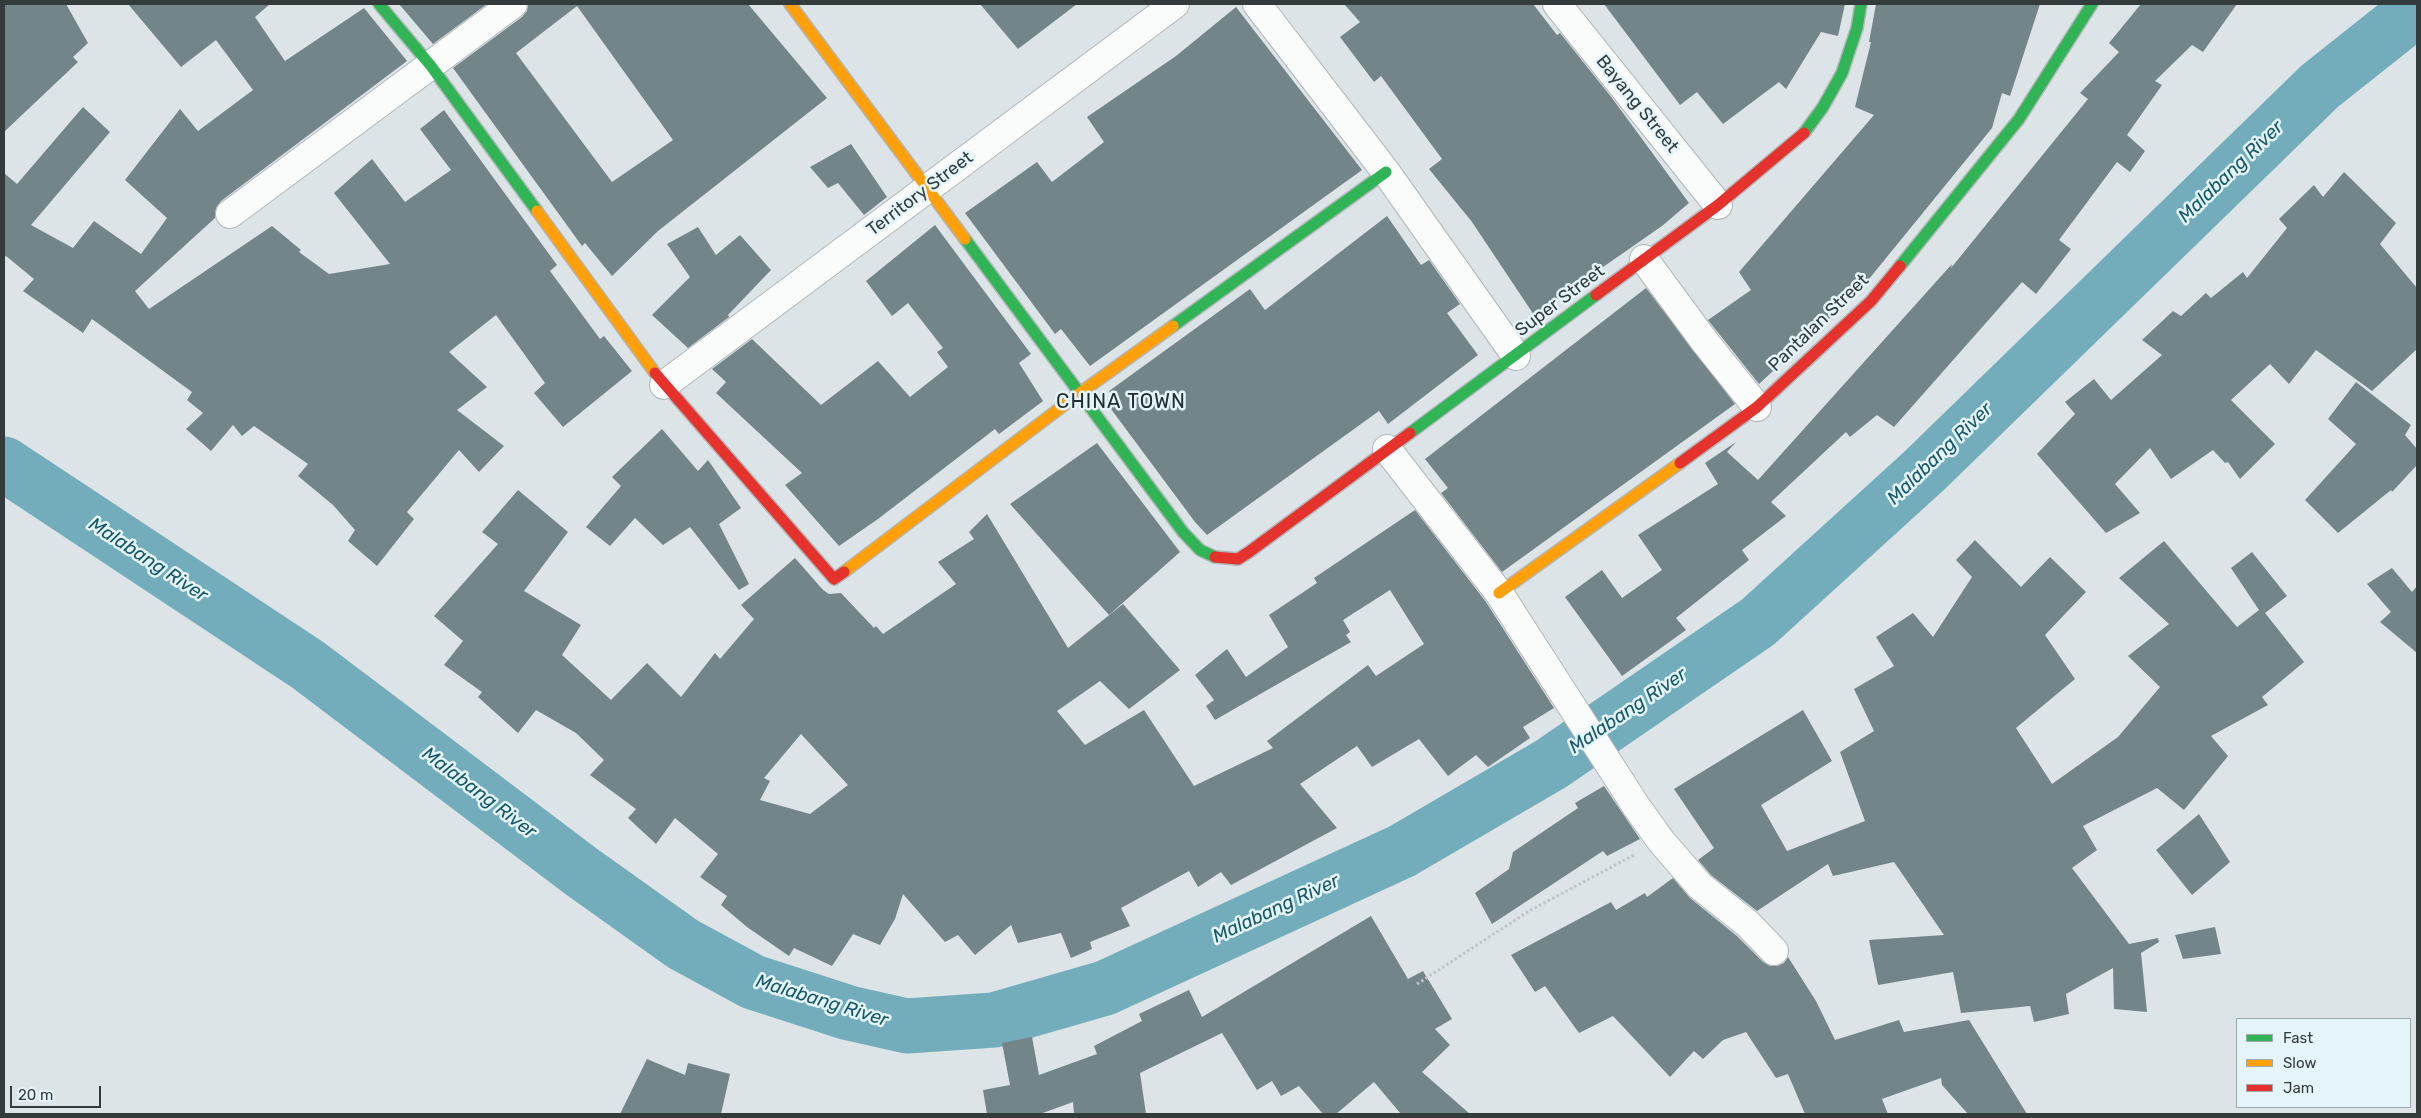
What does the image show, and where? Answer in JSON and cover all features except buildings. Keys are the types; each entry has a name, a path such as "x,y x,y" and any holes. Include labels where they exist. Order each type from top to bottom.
{"street":[{"path":"379,4 431,66 664,385 834,579 1080,393 1386,172"},
{"path":"230,214 513,4"},
{"path":"790,4 1080,393"},
{"name":"Territory Street","path":"664,385 1176,4"},
{"path":"1257,4 1386,172 1516,356"},
{"name":"Bayang Street","path":"1557,4 1718,205"},
{"name":"Super Street","path":"1080,393 1191,542 1200,550 1212,556 1238,559 1516,356 1718,205 1802,136 1823,107 1842,73 1857,28 1861,4"},
{"name":"Pantalan Street","path":"1499,593 1757,407 1871,301 1963,191 2019,119 2092,5"},
{"path":"1644,259 1705,342 1757,407"},
{"path":"1387,449 1499,593 1636,806 1661,841 1700,886 1748,924 1774,951"}],"path":[{"path":"1418,984 1529,911 1661,841"}],"waterway":[{"name":"Malabang River","path":"4,464 308,665 582,872 683,944 753,982 849,1013 907,1026 994,1020 1105,988 1402,851 1551,764 1758,622 1925,470 2320,86 2417,9"}],"traffic: fast":[{"path":"379,4 431,66 537,211"},
{"path":"1804,133 1823,107 1842,73 1857,28 1861,4"},
{"path":"1900,266 2019,119 2092,4"},
{"path":"1173,326 1386,172"},
{"path":"965,239 1183,532 1200,550 1215,557"},
{"path":"1410,433 1596,295"}],"traffic: slow":[{"path":"790,4 965,239"},
{"path":"537,211 655,373"},
{"path":"844,572 1080,393 1173,326"},
{"path":"1499,593 1680,463"}],"traffic: jam":[{"path":"1596,295 1718,205 1804,133"},
{"path":"1680,463 1757,407 1871,301 1900,266"},
{"path":"655,373 834,579 844,572"},
{"path":"1215,557 1238,559 1410,433"}],"district":[{"name":"CHINA TOWN","path":"1121,402"}]}
